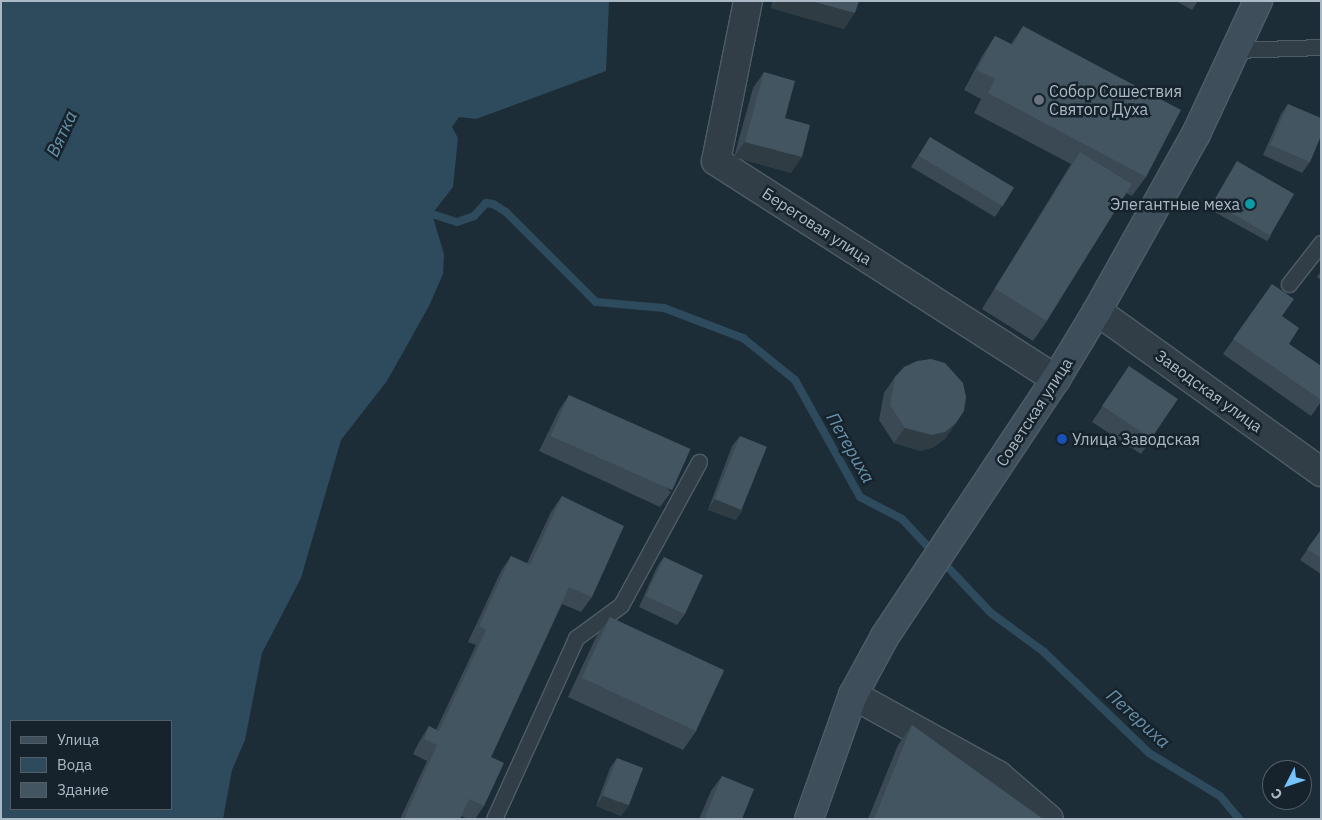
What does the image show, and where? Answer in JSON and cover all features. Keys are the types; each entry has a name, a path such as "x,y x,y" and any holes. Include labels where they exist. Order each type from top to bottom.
{"main road":[{"name":"Советская улица","path":"809,819 854,695 885,636 972,508 1056,379 1097,310 1196,134 1258,1"}],"street":[{"name":"Береговая улица","path":"748,1 716,162 1056,379"},
{"name":"Заводская улица","path":"1097,310 1321,472"},
{"path":"854,695 998,775 1049,819"}],"lane":[{"path":"1235,50 1321,47"},
{"path":"1289,284 1321,244"},
{"path":"494,819 576,638 621,605 699,462"}],"water":[{"name":"Вятка","path":"1,1 609,1 606,71 476,119 459,117 452,127 458,138 453,187 432,214 444,254 443,274 429,306 387,381 341,440 301,578 262,653 245,740 232,770 223,819 1,819"}],"building":[{"path":"812,1 859,1 855,13"},
{"path":"1023,26 1181,110 1146,177 988,93 995,79 977,70 995,36 1013,45"},
{"path":"764,72 795,81 785,118 810,125 802,157 745,142"},
{"path":"1288,104 1321,118 1321,136 1310,162 1270,145"},
{"path":"930,137 1014,187 1003,206 919,156"},
{"path":"1080,152 1132,184 1046,321 995,289"},
{"name":"Элегантные меха","path":"1237,161 1294,194 1270,236 1213,203"},
{"path":"1272,284 1294,299 1282,316 1299,328 1289,344 1321,366 1321,400 1233,339"},
{"path":"931,359 945,363 963,383 966,397 964,411 956,423 945,432 932,435 905,428 890,405 895,377 904,367 917,361"},
{"path":"1129,366 1178,399 1151,439 1102,406"},
{"path":"569,395 691,449 672,490 551,436"},
{"path":"740,436 767,447 741,510 715,499"},
{"path":"562,496 624,526 592,597 569,587 491,757 504,763 484,806 469,799 460,819 404,819 437,745 424,739 429,726 439,731 486,630 479,626 511,556 530,565"},
{"path":"1321,530 1321,558 1307,549"},
{"path":"664,557 703,575 685,614 646,596"},
{"path":"610,617 724,670 696,731 582,678"},
{"path":"912,725 1043,819 874,819"},
{"path":"617,758 643,768 629,805 603,795"},
{"path":"722,776 754,789 742,819 704,819"}],"waterway":[{"name":"Петериха","path":"432,214 457,222 474,216 486,203 493,204 506,212 596,302 664,308 743,338 795,380 860,497 902,519 934,553"},
{"name":"Петериха","path":"942,561 991,613 1044,652 1149,753 1220,796 1239,819"}],"place":[{"name":"Собор Сошествия Святого Духа","path":"1039,100"},
{"name":"Элегантные меха","path":"1250,204"},
{"name":"Улица Заводская","path":"1062,439"}]}
